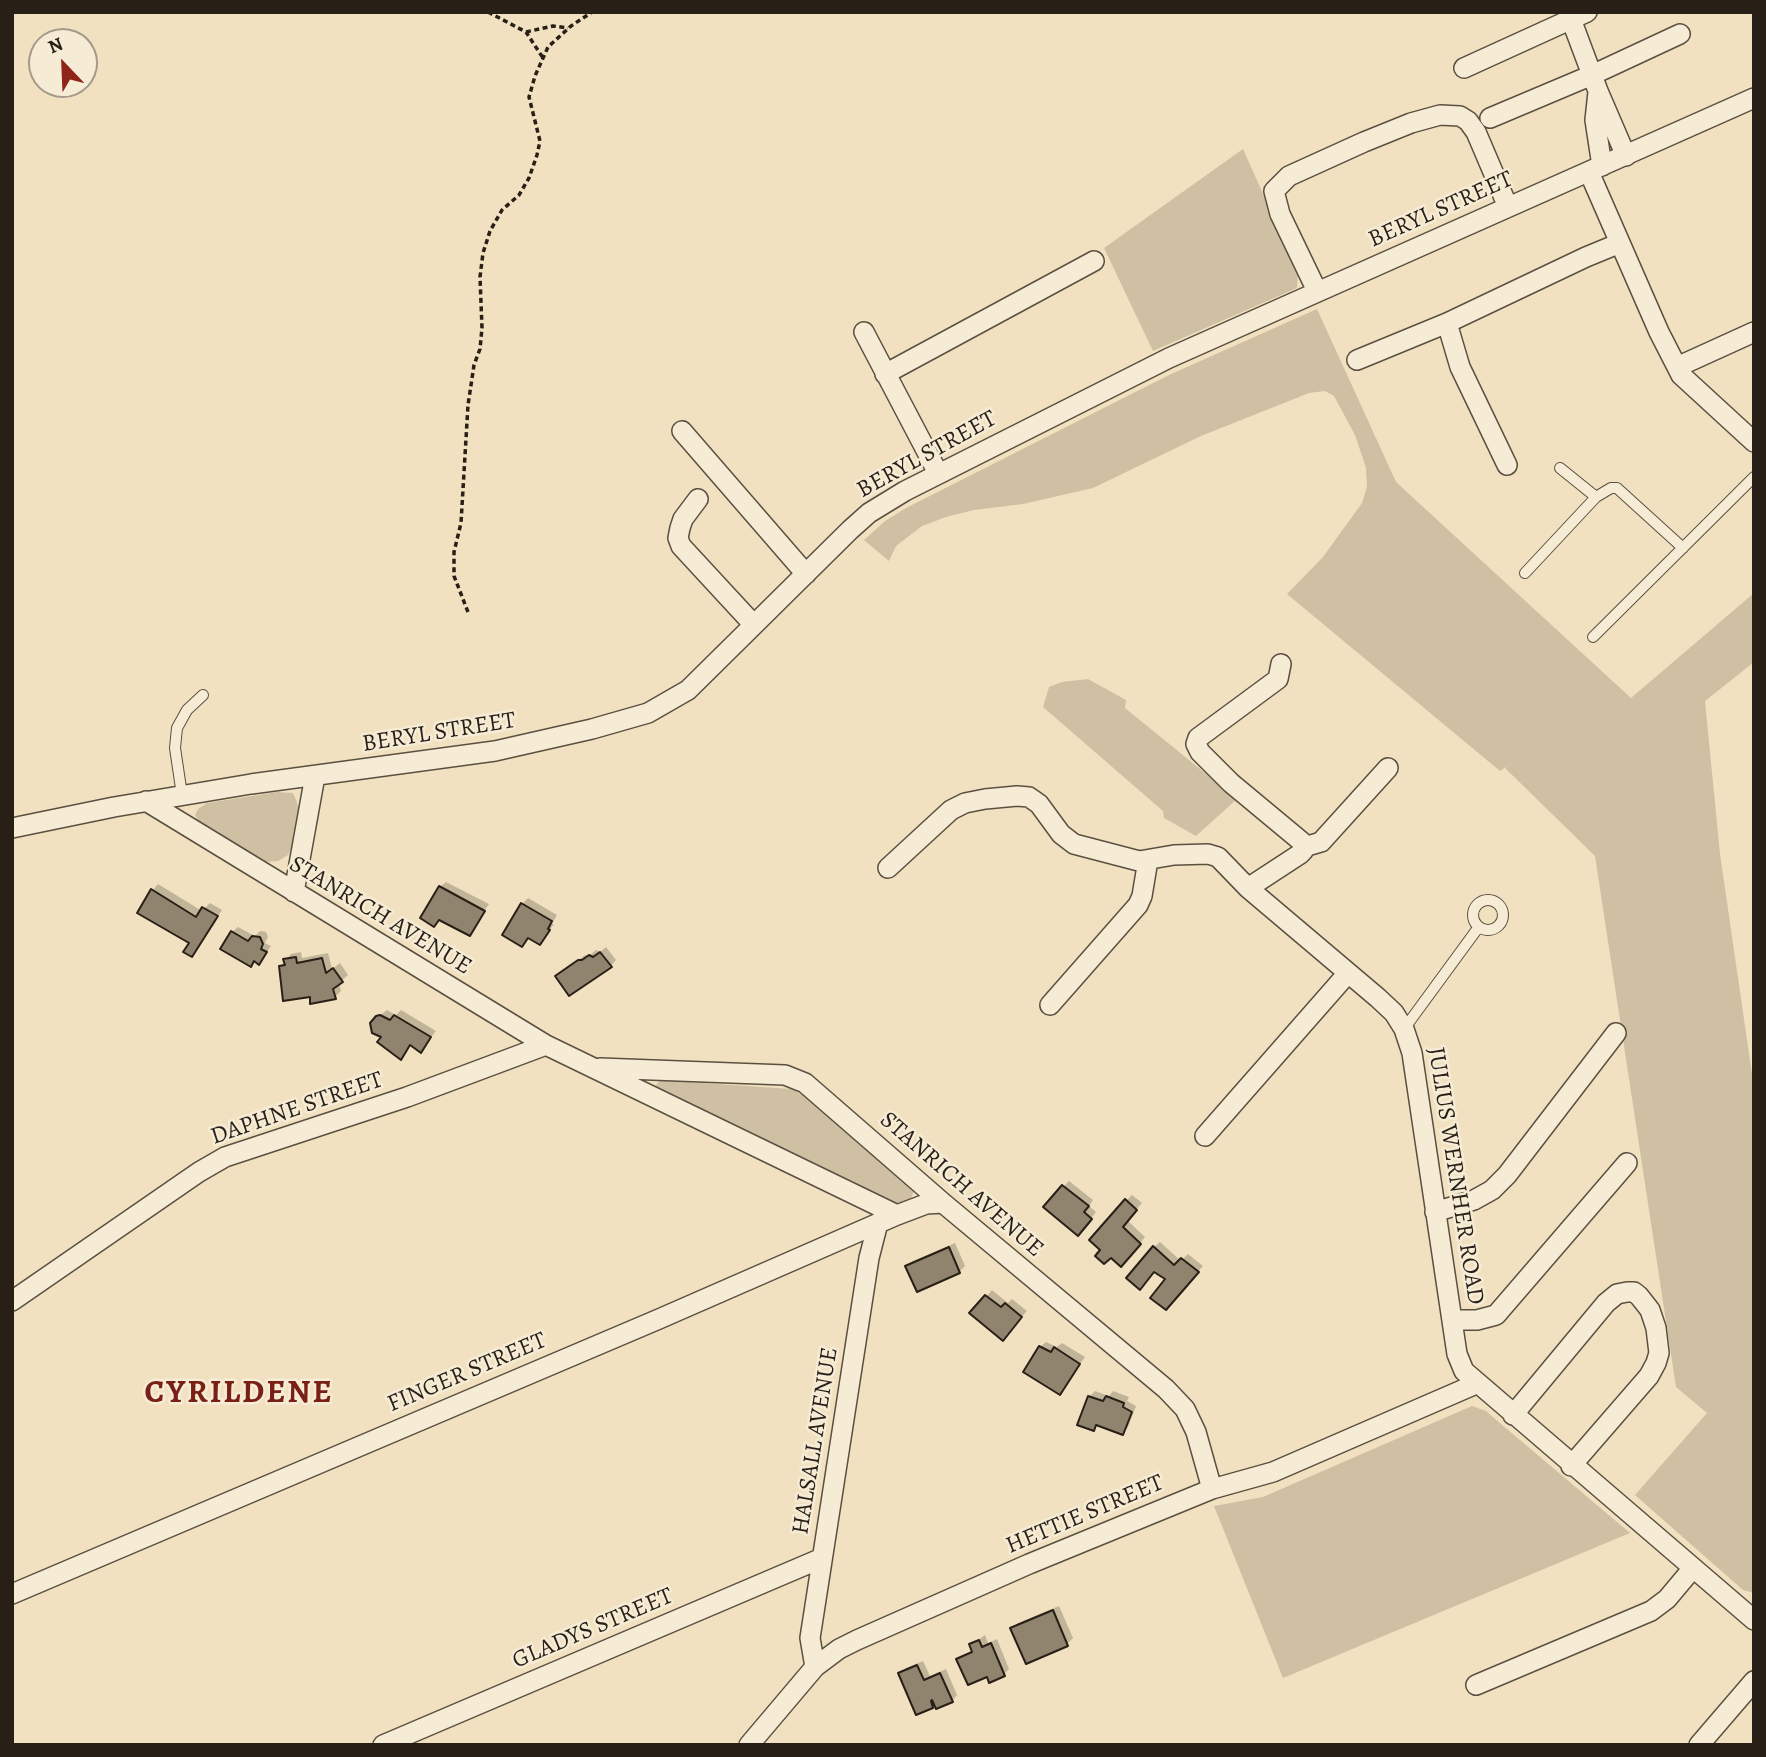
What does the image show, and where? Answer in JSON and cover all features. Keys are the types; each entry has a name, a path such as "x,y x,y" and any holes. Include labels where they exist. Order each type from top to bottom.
{"street":[{"path":"1464,68 1579,16 1595,83 1626,156"},
{"path":"1490,118 1595,83 1680,34"},
{"path":"1595,83 1596,169 1620,243 1677,367 1688,382 1754,442"},
{"name":"BERYL STREET","path":"12,828 182,795 495,751 623,722 648,713 688,690 869,513 938,473 1169,358 1754,98"},
{"path":"1317,291 1280,214 1274,191 1290,177 1364,142 1411,123 1440,115 1460,116 1468,121 1476,132 1508,208"},
{"path":"1357,360 1447,323 1620,243"},
{"path":"885,374 1094,261"},
{"path":"1447,323 1466,381 1507,465"},
{"path":"864,332 938,473"},
{"path":"1677,367 1754,332"},
{"path":"682,431 806,574"},
{"path":"698,499 683,519 678,538 681,546 754,625"},
{"path":"1281,664 1279,679 1198,738 1196,744 1200,752 1223,775 1300,839 1304,847"},
{"path":"1248,888 1300,854 1304,847 1321,842 1388,768"},
{"path":"294,892 315,776"},
{"name":"JULIUS WERNHER ROAD","path":"888,868 944,814 958,806 985,799 1023,795 1039,804 1061,834 1073,844 1134,860 1174,855 1214,855 1248,888 1394,1013 1405,1030 1412,1053 1461,1366 1476,1384 1754,1620"},
{"name":"STANRICH AVENUE","path":"146,801 546,1045 897,1215"},
{"path":"1050,1005 1138,905 1148,860"},
{"path":"1205,1136 1348,973"},
{"path":"1435,1212 1474,1200 1492,1191 1616,1033"},
{"name":"DAPHNE STREET","path":"12,1301 199,1172 225,1157 407,1097 546,1045"},
{"name":"STANRICH AVENUE","path":"592,1068 793,1076 805,1083 1174,1397 1185,1409 1196,1432 1212,1489"},
{"path":"1452,1320 1477,1321 1496,1315 1628,1163"},
{"name":"FINGER STREET","path":"12,1594 897,1215 926,1204 943,1203"},
{"name":"HALSALL AVENUE","path":"815,1667 810,1638 869,1258 878,1223"},
{"path":"1513,1415 1606,1303 1617,1294 1627,1292 1639,1296 1650,1310 1656,1328 1659,1353 1656,1363 1649,1376 1571,1466"},
{"name":"HETTIE STREET","path":"748,1745 815,1667 839,1649 857,1640 1029,1564 1212,1489 1273,1472 1476,1384"},
{"name":"GLADYS STREET","path":"383,1745 822,1558"},
{"path":"1476,1685 1651,1611 1667,1599 1693,1568"},
{"path":"1699,1745 1754,1681"}],"lane":[{"path":"1560,468 1596,496"},
{"path":"1593,637 1754,477"},
{"path":"1525,573 1596,496 1611,488 1617,488 1683,548"},
{"path":"182,795 175,748 177,728 187,710 203,695"},
{"path":"1405,1030 1478,928"}],"path":[{"path":"488,12 526,32 532,44 540,50 543,60"},
{"path":"468,612 454,576 454,552 461,523 468,405 482,328 480,277 489,231 502,210 519,195 529,178 537,155 540,141 529,97 548,47 592,12"},
{"path":"526,32 553,26 569,28"}],"shaded area":[{"path":"1243,149 1298,272 1297,288 1153,351 1104,248"},
{"path":"1317,309 1396,482 1631,698 1754,593 1754,662 1705,701 1720,854 1754,1088 1754,1593 1743,1590 1635,1495 1707,1413 1676,1387 1595,856 1505,768 1513,762 1500,771 1287,594 1323,557 1362,503 1367,487 1366,468 1355,435 1334,396 1325,391 1309,393 1201,436 1093,488 1023,504 974,510 946,517 922,526 896,546 889,561 864,540 885,521 906,508 1169,375"},
{"path":"1088,679 1126,700 1125,708 1237,799 1196,836 1164,818 1163,811 1043,707 1049,687 1062,682"},
{"path":"277,792 293,793 299,813 292,847 288,855 278,861 266,862 252,856 199,822 195,815 198,809 207,803"},
{"path":"660,1080 791,1089 803,1095 914,1191 910,1201 898,1204 881,1200 653,1089"},
{"path":"1472,1406 1486,1411 1630,1533 1283,1678 1214,1506 1263,1497"}],"building":[{"path":"439,886 485,911 470,936 439,920 434,927 420,918"},
{"path":"151,889 196,917 202,907 218,916 192,957 183,952 189,943 137,913"},
{"path":"521,903 552,921 548,929 550,930 540,945 528,938 522,947 502,935"},
{"path":"231,931 248,941 252,936 260,937 263,944 261,949 267,952 259,965 254,961 251,967 220,949"},
{"path":"600,952 612,967 569,996 555,976 578,960 589,955 593,957"},
{"path":"296,957 297,963 322,958 326,973 333,968 343,982 333,989 336,999 310,1004 310,997 283,1001 279,966 285,965 283,959"},
{"path":"380,1015 390,1020 394,1015 431,1037 421,1053 410,1045 401,1060 377,1042 381,1037 372,1033 370,1023"},
{"path":"1062,1185 1089,1206 1084,1212 1092,1219 1078,1236 1043,1207"},
{"path":"1125,1199 1137,1210 1123,1227 1141,1244 1121,1267 1111,1258 1104,1264 1095,1256 1100,1250 1089,1240"},
{"path":"1153,1246 1174,1265 1181,1258 1199,1272 1166,1310 1150,1298 1165,1279 1154,1272 1140,1290 1126,1278"},
{"path":"949,1247 960,1273 917,1292 905,1266"},
{"path":"985,1295 1001,1307 1005,1303 1022,1317 1003,1341 969,1313"},
{"path":"1039,1346 1051,1352 1054,1347 1080,1364 1060,1395 1023,1372"},
{"path":"1088,1396 1103,1401 1106,1396 1124,1403 1123,1407 1132,1412 1123,1435 1096,1425 1094,1431 1077,1425"},
{"path":"1053,1610 1068,1646 1026,1664 1010,1628"},
{"path":"979,1640 982,1647 991,1643 1005,1676 989,1683 987,1677 968,1685 956,1659 972,1652 969,1644"},
{"path":"917,1665 924,1680 940,1673 953,1702 936,1709 932,1700 933,1708 916,1715 898,1673"}],"district":[{"name":"CYRILDENE","path":"239,1394"}]}
